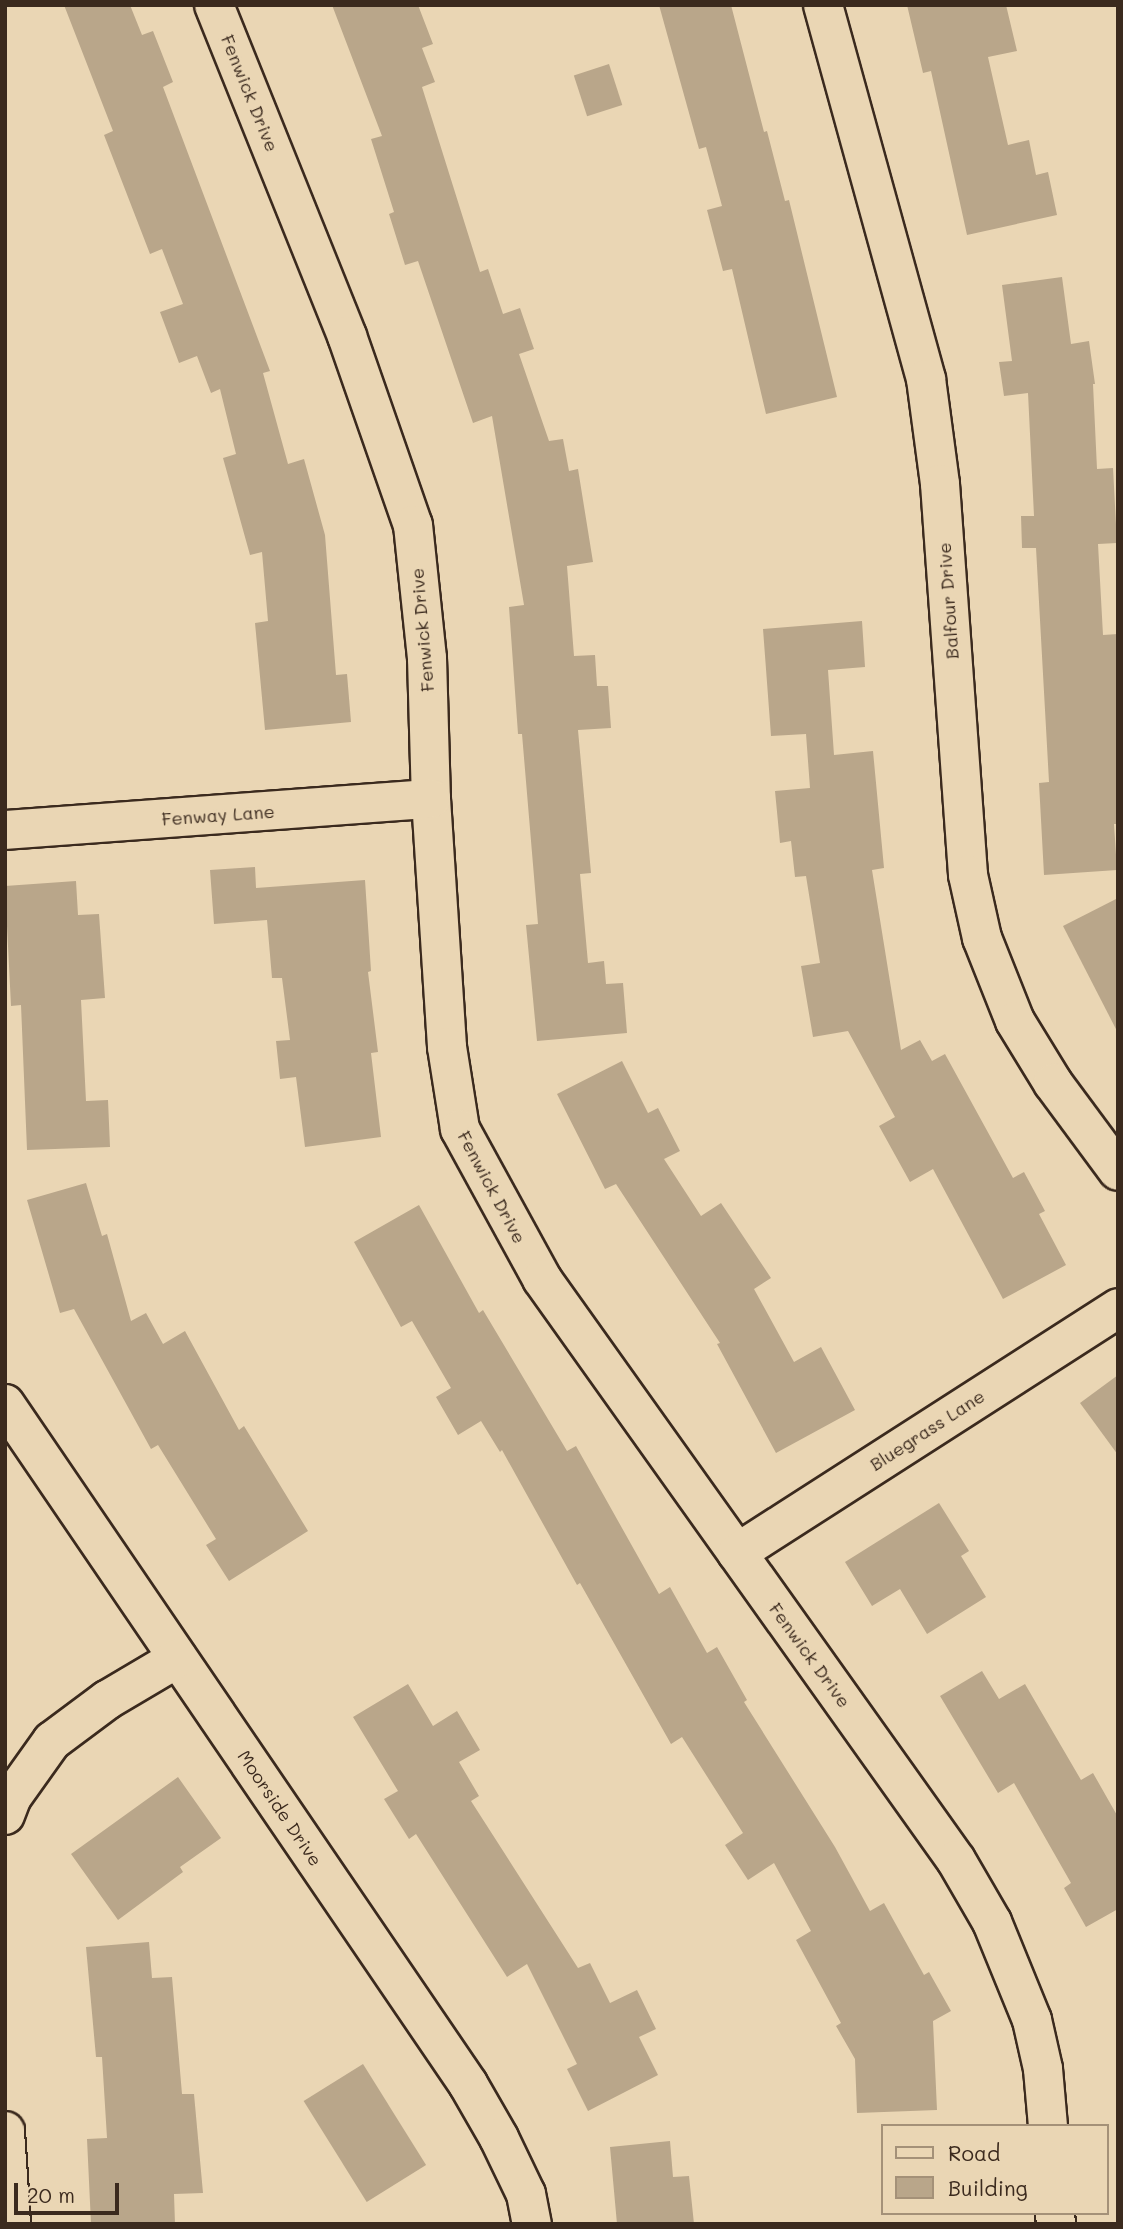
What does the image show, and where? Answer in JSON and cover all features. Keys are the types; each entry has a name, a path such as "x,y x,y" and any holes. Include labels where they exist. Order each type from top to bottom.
{"street":[{"name":"Fenwick Drive","path":"214,5 347,336 413,525 427,658 431,799 447,1046 460,1129 542,1279 956,1860 992,1922 1032,2020 1043,2069 1048,2124"},
{"name":"Balfour Drive","path":"823,5 926,379 940,484 968,875 982,938 1015,1021 1053,1083 1118,1171"},
{"name":"Fenway Lane","path":"5,830 431,799"},
{"name":"Bluegrass Lane","path":"737,1553 1118,1308"},
{"name":"Moorside Drive","path":"5,1404 467,2084 499,2138 526,2193 532,2224"},
{"path":"5,1815 12,1797 52,1741 107,1700 178,1658"},
{"path":"5,2131 12,2224"}],"building":[{"path":"64,5 130,5 142,35 153,31 173,82 163,87 270,371 263,373 288,464 304,459 325,535 336,675 347,674 351,722 265,730 255,623 268,621 262,552 250,555 223,458 236,454 220,389 211,393 197,356 179,363 160,312 183,304 162,249 150,254 104,135 113,131"},
{"path":"332,5 418,5 433,44 422,48 435,82 422,87 480,272 488,269 503,314 520,308 534,349 519,354 549,441 563,439 569,471 578,469 593,562 567,566 574,656 595,655 597,686 608,686 611,728 578,730 591,873 580,874 588,963 604,961 606,984 623,983 627,1033 537,1041 526,925 538,924 522,734 518,734 509,607 524,605 492,416 473,423 418,261 405,265 389,214 394,212 371,139 382,136"},
{"path":"659,5 731,5 764,132 767,131 785,201 789,200 837,397 766,414 732,269 723,271 707,210 722,206 706,147 699,149"},
{"path":"907,5 1006,5 1017,51 988,57 1008,145 1029,140 1036,175 1048,172 1057,215 967,235 931,71 923,73"},
{"path":"609,64 622,105 587,116 574,75"},
{"path":"1062,277 1071,344 1089,341 1095,384 1097,469 1113,468 1117,543 1098,544 1103,635 1118,634 1118,824 1114,824 1117,870 1044,875 1039,783 1049,782 1036,548 1022,548 1021,516 1034,516 1028,393 1004,396 999,362 1012,361 1002,285"},
{"path":"862,621 865,667 828,670 834,755 873,751 884,868 872,870 901,1050 920,1040 932,1061 945,1054 1013,1178 1024,1172 1045,1211 1039,1214 1066,1265 1003,1299 933,1169 910,1182 879,1126 895,1117 848,1031 813,1037 801,966 820,963 806,876 795,877 791,841 780,843 775,791 810,788 806,734 771,736 763,629"},
{"path":"255,867 256,888 365,880 371,971 368,972 378,1052 371,1053 381,1137 305,1147 296,1077 280,1079 276,1041 290,1040 282,978 272,978 267,920 214,924 210,870"},
{"path":"76,881 78,915 99,914 105,998 81,1000 86,1101 108,1100 110,1147 27,1150 21,1005 11,1006 5,886"},
{"path":"1118,898 1118,1033 1063,926"},
{"path":"622,1061 648,1113 658,1108 680,1151 664,1159 701,1216 721,1203 771,1278 754,1289 794,1362 821,1347 855,1410 776,1453 717,1344 720,1343 616,1184 605,1189 557,1094"},
{"path":"86,1183 102,1236 107,1234 131,1321 146,1313 163,1344 185,1331 239,1430 244,1426 308,1531 229,1581 206,1545 216,1539 158,1445 151,1449 74,1309 60,1313 27,1200"},
{"path":"419,1205 479,1313 483,1310 567,1451 576,1446 659,1594 670,1587 707,1653 717,1647 747,1700 744,1702 835,1847 870,1911 884,1903 924,1975 929,1972 951,2011 933,2021 937,2110 857,2113 855,2059 836,2026 841,2023 796,1940 811,1931 774,1863 748,1880 725,1845 743,1833 682,1737 671,1744 580,1583 577,1585 502,1450 500,1452 481,1421 458,1435 436,1397 451,1388 412,1321 401,1327 354,1242"},
{"path":"1118,1375 1118,1455 1080,1403"},
{"path":"939,1503 969,1551 961,1556 986,1597 927,1634 900,1589 872,1606 845,1562"},
{"path":"982,1671 999,1699 1025,1684 1081,1780 1093,1773 1118,1817 1118,1909 1086,1927 1064,1888 1071,1883 1014,1783 998,1793 940,1696"},
{"path":"408,1684 433,1726 457,1711 480,1750 459,1762 479,1796 471,1801 578,1968 590,1963 610,2003 637,1990 656,2029 639,2037 658,2075 588,2111 567,2069 577,2064 527,1964 507,1977 416,1834 409,1839 384,1799 398,1791 353,1717"},
{"path":"178,1777 221,1838 180,1867 183,1872 118,1920 71,1854"},
{"path":"149,1942 152,1978 172,1977 182,2094 194,2094 203,2193 174,2194 175,2224 91,2224 87,2139 107,2138 102,2057 96,2057 86,1947"},
{"path":"363,2064 426,2165 367,2202 304,2101"},
{"path":"670,2141 673,2177 689,2176 694,2224 617,2224 610,2147"}]}
